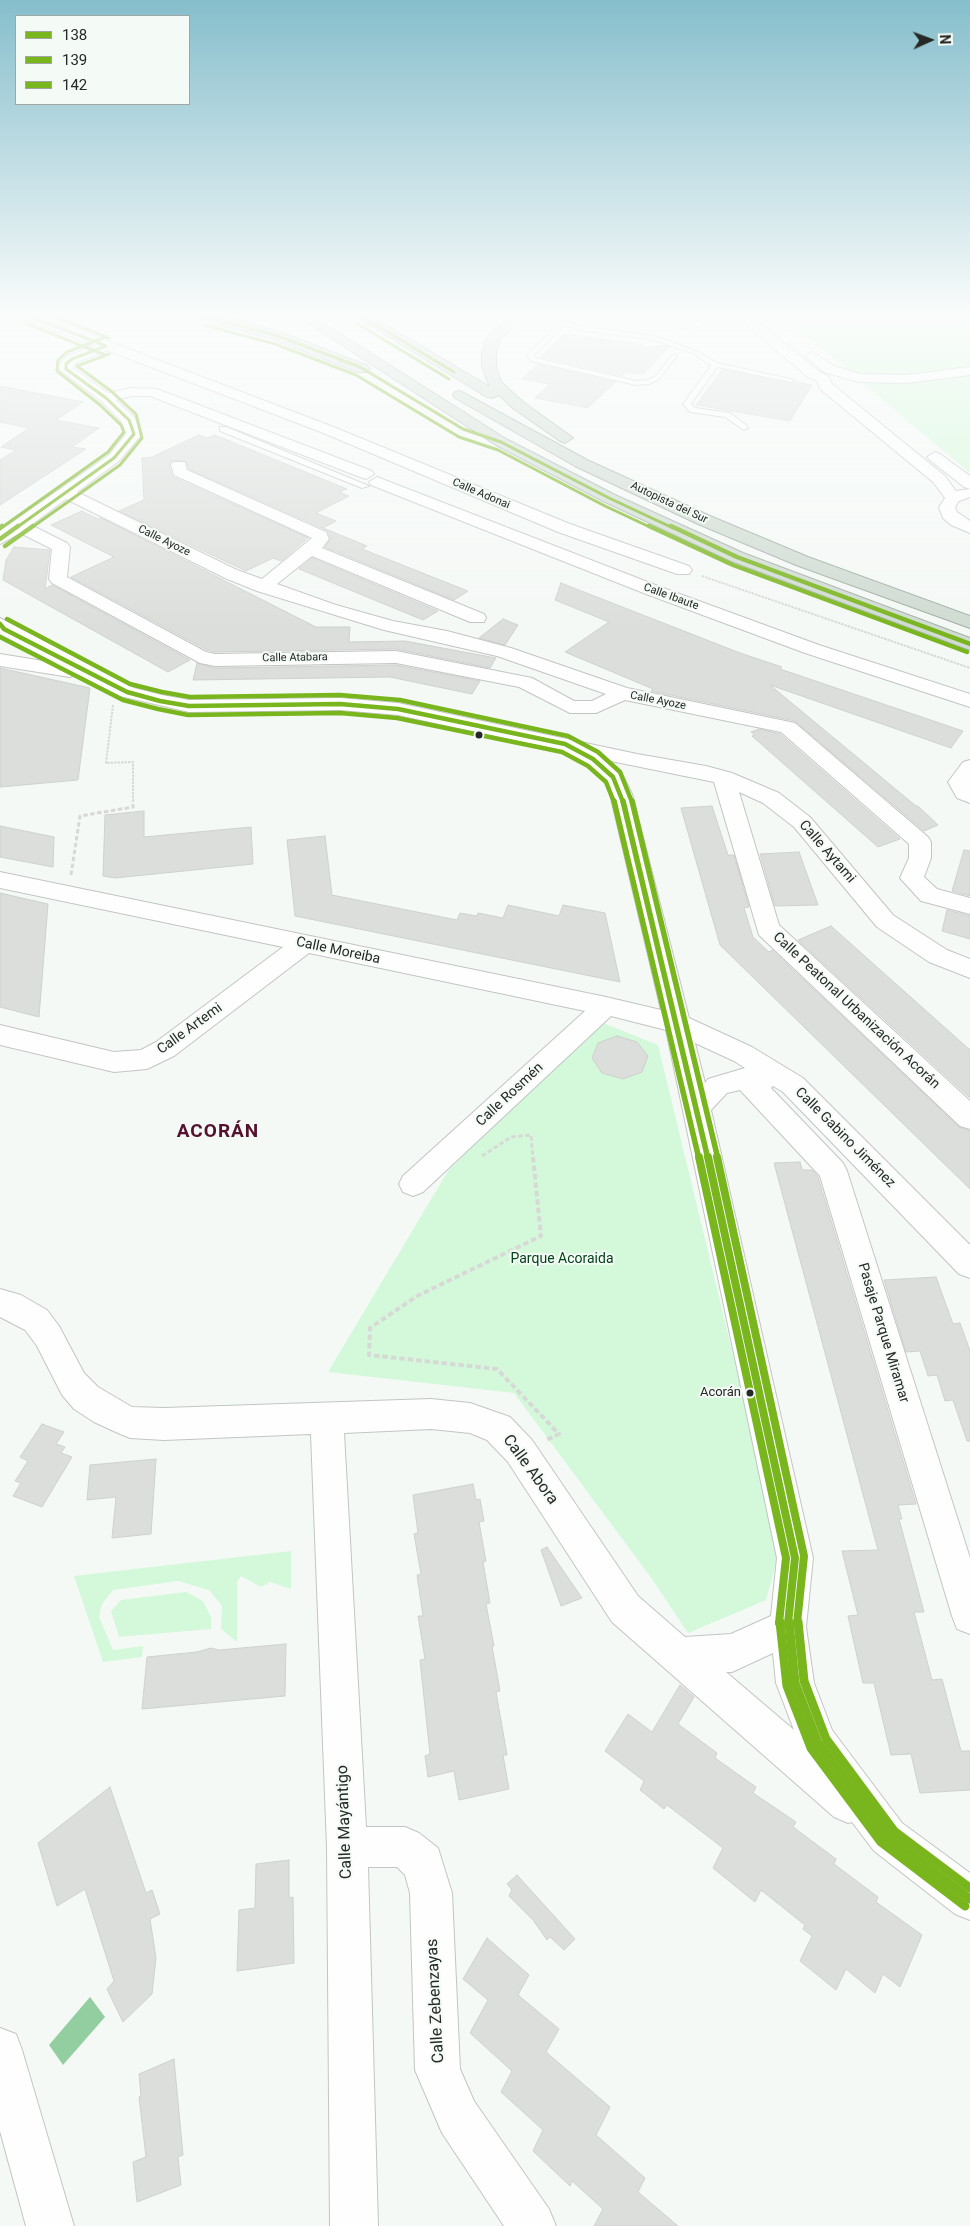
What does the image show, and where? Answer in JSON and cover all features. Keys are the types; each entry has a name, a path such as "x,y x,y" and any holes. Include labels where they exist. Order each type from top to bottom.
{"highway":[{"path":"449,420 463,429 501,442"},
{"name":"Autopista del Sur","path":"466,420 501,442 609,498 737,556 970,644"},
{"name":"Autopista del Sur","path":"504,420 581,463 759,544 970,622"},
{"path":"534,420 566,439 707,503"},
{"path":"539,420 566,439"},
{"path":"752,522 805,545 970,606"}],"street":[{"path":"0,539 114,458 134,434 129,420"},
{"name":"Calle Ibaute","path":"218,420 296,453 375,479 582,556 812,649 970,700"},
{"name":"Calle Adonai","path":"302,420 564,528 683,570"},
{"path":"867,420 939,479 953,498"},
{"path":"894,422 970,484"},
{"path":"179,465 180,472 316,532 320,536 320,539 310,549 264,586"},
{"name":"Calle Ayoze","path":"66,493 232,574 264,586 391,626 447,636 504,652 622,693 788,727 920,842 920,858 912,878 929,894 970,906"},
{"path":"970,493 953,498 947,507 947,511 957,521 970,528"},
{"name":"Calle Atabara","path":"18,525 61,546 58,579 200,657 215,660 396,657 525,682 570,707 596,707 622,693"},
{"path":"310,549 477,618"},
{"name":"Calle Ibaute","path":"658,586 970,687"},
{"name":"Calle Aytami","path":"0,624 4,630 127,692 160,701 189,706 340,704 398,709 637,760 687,768 724,778 771,798 802,822 885,921 938,956 970,970"},
{"path":"0,660 94,674"},
{"path":"566,744 593,759 613,777 621,794 675,1023 697,1107 795,1558 788,1627 795,1683 818,1743 888,1837 970,1898"},
{"path":"970,766 959,782 965,793 970,796"},
{"path":"621,794 632,781 659,768 687,768"},
{"name":"Calle Peatonal Urbanización Acorán","path":"724,778 768,929 970,1118"},
{"name":"Calle Moreiba","path":"0,880 606,1006 675,1023"},
{"name":"Calle Artemi","path":"0,1035 114,1062 132,1062 147,1058 165,1049 304,944"},
{"name":"Calle Rosmén","path":"413,1184 606,1006"},
{"name":"Calle Gabino Jiménez","path":"675,1023 743,1054 793,1085 970,1265"},
{"path":"697,1107 718,1086 745,1078 793,1085"},
{"name":"Pasaje Parque Miramar","path":"745,1078 833,1171 970,1616"},
{"name":"Calle Abora","path":"0,1303 10,1305 36,1320 48,1336 73,1384 86,1398 106,1411 130,1422 164,1424 431,1414 470,1418 498,1428 520,1451 625,1609 888,1837"},
{"name":"Calle Mayántigo","path":"327,1418 347,1847 354,2226"},
{"path":"679,1656 732,1653 788,1627"},
{"name":"Calle Zebenzayas","path":"347,1847 406,1847 423,1863 431,1893 438,2070 458,2117 532,2226"},
{"path":"0,2050 50,2226"}],"lane":[{"path":"733,420 744,428"},
{"path":"223,429 296,453"}],"path":[{"path":"683,570 970,668"},
{"path":"68,895 80,816 133,807 133,762 106,763 115,685"},
{"path":"456,1145 476,1160 511,1137 531,1135 541,1236 417,1296 370,1328 369,1355 497,1368 559,1434 520,1451"}],"green space":[{"path":"906,420 970,420 970,473"},
{"name":"Parque Acoraida","path":"598,1021 658,1045 780,1549 766,1600 688,1633 652,1579 514,1393 328,1372 448,1171"},
{"path":"291,1551 291,1589 270,1582 261,1587 241,1576 237,1582 237,1642 221,1629 222,1606 209,1590 178,1581 113,1590 102,1604 99,1617 113,1650 143,1646 142,1657 103,1662 74,1576"},
{"path":"186,1592 203,1601 211,1617 211,1629 119,1637 111,1611 121,1600"}],"shaded area":[{"path":"90,1997 105,2017 63,2065 49,2045"}],"building":[{"path":"0,420 56,420 99,428 72,447 86,449 0,505 0,460 16,450 1,447 29,428 0,422"},
{"path":"199,435 207,438 215,435 347,489 339,492 349,496 316,513 336,521 323,528 367,546 362,549 468,591 454,600 325,547 331,538 327,530 189,469 185,460 171,461 169,466 173,477 308,538 281,561 273,558 246,571 119,511 144,500 142,458 152,457"},
{"path":"82,511 98,519 101,518 316,627 350,627 349,642 405,641 496,658 490,668 396,649 215,652 207,650 71,577 114,557 51,525"},
{"path":"14,547 50,550 45,589 52,585 190,660 168,672 3,580 6,560"},
{"path":"312,558 438,611 423,620 299,569"},
{"path":"561,583 740,653 782,667 780,669 963,731 951,748 770,685 918,806 938,825 924,831 795,721 651,691 653,689 565,652 609,622 555,600"},
{"path":"503,619 518,625 505,645 479,638"},
{"path":"197,663 215,668 396,665 480,681 472,694 390,677 193,680"},
{"path":"0,668 90,688 78,780 0,787"},
{"path":"759,729 780,734 900,839 878,847 752,736 755,735 751,732"},
{"path":"712,806 728,855 734,855 749,907 744,908 753,937 769,952 772,950 959,1127 970,1131 970,1189 720,945 681,808"},
{"path":"144,811 144,837 251,827 253,864 115,878 103,876 105,815"},
{"path":"0,826 54,837 53,867 0,857"},
{"path":"325,836 332,895 457,920 460,913 477,916 478,913 503,918 508,905 559,916 563,905 605,913 620,982 295,916 287,840"},
{"path":"964,850 970,851 970,896 952,891"},
{"path":"799,852 818,905 775,906 760,854"},
{"path":"0,893 48,904 39,1017 0,1007"},
{"path":"947,910 970,916 970,939 942,931"},
{"path":"831,926 970,1050 970,1098 798,940"},
{"path":"617,1036 637,1042 648,1056 642,1072 623,1079 602,1073 592,1058 598,1043"},
{"path":"800,1162 802,1170 812,1170 818,1177 916,1504 898,1505 902,1519 899,1519 924,1612 914,1612 932,1680 942,1679 961,1751 970,1751 970,1790 920,1793 911,1754 891,1755 874,1683 863,1683 848,1616 858,1615 842,1551 878,1550 774,1163"},
{"path":"936,1277 953,1324 960,1323 970,1351 970,1441 967,1441 953,1400 945,1401 937,1375 928,1376 920,1351 906,1352 884,1280"},
{"path":"42,1424 64,1432 56,1444 65,1447 61,1453 72,1457 42,1507 13,1496 21,1483 15,1481 28,1461 20,1457"},
{"path":"156,1459 151,1534 112,1538 116,1497 87,1500 90,1465"},
{"path":"473,1484 476,1500 480,1499 484,1521 479,1522 486,1561 483,1562 490,1603 486,1604 500,1691 496,1692 507,1755 503,1755 509,1789 459,1800 454,1771 428,1777 425,1756 430,1754 420,1660 425,1659 418,1616 423,1616 417,1575 421,1574 414,1534 418,1533 413,1495"},
{"path":"547,1547 582,1598 561,1606 541,1550"},
{"path":"286,1644 285,1696 142,1709 147,1657 197,1652 211,1648 219,1650"},
{"path":"680,1685 694,1697 678,1724 717,1753 715,1758 756,1787 753,1793 796,1822 793,1827 836,1859 834,1864 878,1897 876,1902 922,1935 900,1987 883,1974 875,1993 846,1969 836,1990 800,1961 812,1936 803,1929 805,1925 761,1890 755,1902 713,1868 723,1848 667,1805 664,1809 640,1790 644,1781 605,1751 628,1714 652,1732"},
{"path":"110,1787 146,1893 152,1890 160,1914 150,1919 156,1958 152,1994 123,2022 107,1989 114,1981 85,1889 57,1906 38,1843"},
{"path":"289,1860 289,1898 293,1897 294,1963 237,1971 239,1910 255,1908 256,1864"},
{"path":"517,1875 575,1939 564,1950 550,1937 547,1940 533,1920 509,1896 512,1890 507,1884"},
{"path":"487,1938 529,1975 518,1995 559,2029 546,2052 610,2107 596,2135 645,2178 638,2192 678,2226 594,2226 603,2209 572,2181 570,2186 533,2151 543,2130 501,2092 512,2071 470,2033 488,2000 463,1979"},
{"path":"174,2059 183,2155 178,2157 181,2185 137,2202 133,2162 146,2157 139,2097 141,2096 139,2074"}],"transit line":[{"name":"142","path":"0,528 108,452 124,432 121,425 116,420"},
{"name":"138","path":"0,539 114,458 134,434 129,420"},
{"name":"139","path":"5,546 120,465 142,438 138,420"},
{"name":"139","path":"431,420 459,437 498,450 605,506 733,565 967,652"},
{"name":"138","path":"448,420 463,429 501,442 609,498 737,557 970,644"},
{"name":"142","path":"7,619 130,684 162,692 190,697 340,695 400,700 568,736 598,752 620,772 630,792 706,1105 804,1556 797,1627 804,1681 826,1739 894,1831 970,1888"},
{"name":"138","path":"0,624 4,629 127,692 160,701 189,706 340,704 398,709 565,744 593,759 613,777 621,794 697,1107 795,1558 788,1627 795,1683 818,1743 888,1837 970,1899"},
{"name":"139","path":"0,637 123,700 158,709 188,715 340,713 397,718 562,752 588,766 606,782 613,797 688,1109 786,1558 779,1627 787,1686 811,1748 881,1842 965,1906"}],"place":[{"name":"Acorán","path":"750,1393"}],"district":[{"name":"ACORÁN","path":"218,1132"}]}
